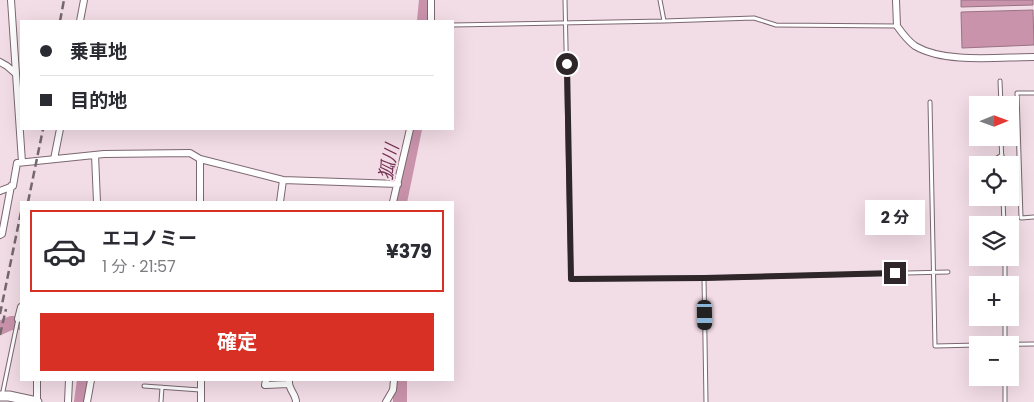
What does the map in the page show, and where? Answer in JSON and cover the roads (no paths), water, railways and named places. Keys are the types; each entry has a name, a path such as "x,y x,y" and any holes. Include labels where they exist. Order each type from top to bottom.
{"main road":[{"path":"1,396 37,402"}],"street":[{"path":"11,0 22,162"},
{"path":"80,20 84,0"},
{"path":"431,0 431,20"},
{"path":"896,0 897,26 914,45 926,51 952,58 1034,57"},
{"path":"0,62 15,73"},
{"path":"54,159 60,130"},
{"path":"393,201 410,130"},
{"path":"0,235 2,234 17,163 22,162 95,155 190,153 200,159 283,180 398,184"},
{"path":"95,155 96,201"},
{"path":"200,159 200,201"},
{"path":"280,201 283,180"},
{"path":"0,191 11,186"},
{"path":"18,319 20,311"},
{"path":"37,381 37,402"},
{"path":"68,402 69,381"},
{"path":"87,402 91,381"},
{"path":"201,381 201,402"},
{"path":"266,381 265,385 289,382 296,402"},
{"path":"386,402 390,398 394,381"}],"lane":[{"path":"566,0 571,279 948,272"},
{"path":"660,0 664,21"},
{"path":"454,25 754,18 776,25 897,26"},
{"path":"1000,81 1000,96"},
{"path":"1034,93 1017,93 1021,218 1034,217"},
{"path":"930,102 935,346 969,345"},
{"path":"1001,146 1002,156"},
{"path":"704,278 706,402"},
{"path":"1,396 18,319"},
{"path":"1019,345 1034,344"},
{"path":"144,386 201,390"},
{"path":"1005,386 1005,402"},
{"path":"161,402 162,387"}],"waterway":[{"name":"狐川","path":"424,20 426,0"},
{"name":"狐川","path":"400,201 415,130"},
{"path":"0,328 11,323 20,323"},
{"path":"81,402 84,381"},
{"name":"狐川","path":"400,381 400,402"}],"railway":[{"path":"60,20 64,0"},
{"path":"28,201 43,130"},
{"path":"0,314 20,217"},
{"path":"0,335 6,309"}]}
